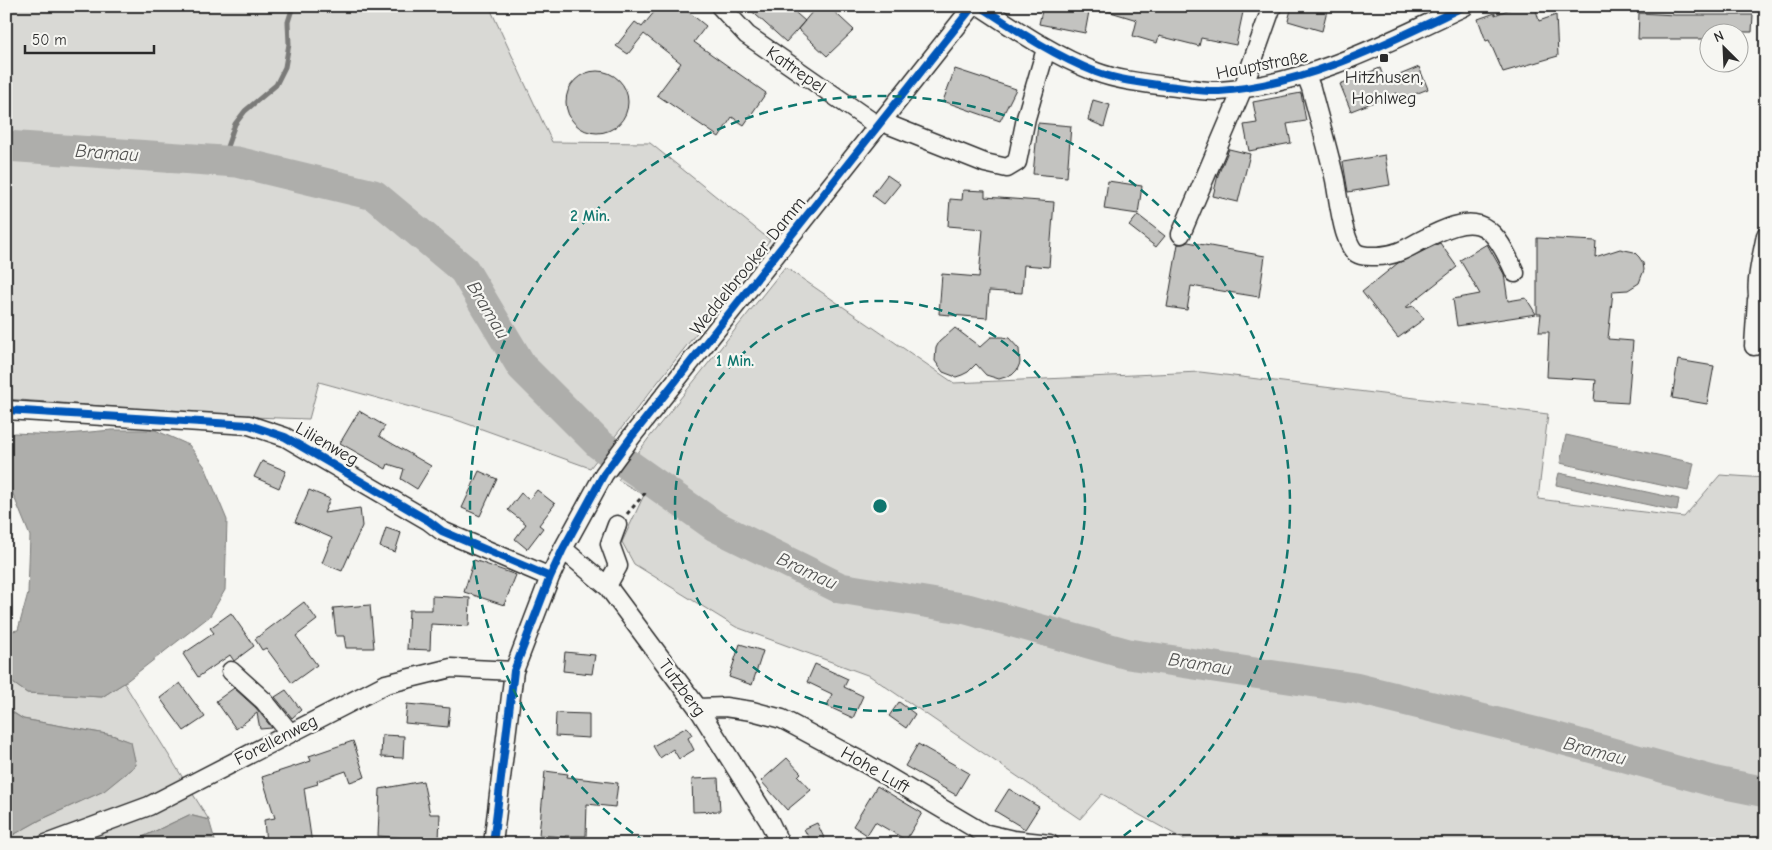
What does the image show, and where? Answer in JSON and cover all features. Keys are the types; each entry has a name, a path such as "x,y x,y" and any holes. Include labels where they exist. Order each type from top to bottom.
{"street":[{"name":"Kattrepel","path":"720,6 747,35 880,124 985,163 1007,168 1017,162 1026,118 1046,49"},
{"name":"Weddelbrooker Damm","path":"493,844 514,671 563,548 604,474 632,436 973,6"},
{"name":"Hauptstraße","path":"980,6 1046,49 1097,72 1142,83 1217,91 1243,88 1306,75 1379,47 1465,6"},
{"path":"1181,234 1243,88 1272,6"},
{"path":"1306,75 1334,178 1345,233 1355,252 1365,256 1381,256 1400,252 1445,229 1473,222 1486,227 1494,236 1508,257 1515,273"},
{"path":"1754,346 1762,304 1758,280 1766,235"},
{"name":"Lilienweg","path":"6,410 249,425 285,437 429,520 442,532 550,577"},
{"path":"607,586 618,566 610,544 617,524"},
{"name":"Tutzberg","path":"563,548 607,586 698,708 769,821 780,844"},
{"name":"Forellenweg","path":"46,844 148,806 289,732 386,684 451,668 514,671"},
{"path":"231,670 264,702 289,732"},
{"name":"Hohe Luft","path":"698,708 725,707 752,711 782,719 868,765 983,833 1014,840 1050,844"}],"path":[{"path":"617,524 646,492"}],"shaded area":[{"path":"6,6 489,6 552,142 650,143 770,240 590,468 454,419 319,382 309,419 251,417 6,399"},
{"path":"785,267 954,383 1200,372 1548,414 1538,499 1684,517 1720,475 1766,478 1766,844 1192,844 1102,794 1080,819 870,676 736,627 634,564 622,542 644,495 618,480 648,439"},
{"path":"112,430 155,430 189,445 205,467 227,520 225,590 210,616 124,683 102,697 27,693 10,681 6,672 6,632 18,630 28,593 30,536 6,477 6,437 14,433 56,435"},
{"path":"1566,435 1694,463 1688,491 1560,463"},
{"path":"1559,473 1679,499 1677,511 1556,485"},
{"path":"6,672 10,681 27,693 102,697 124,683 209,820 189,815 128,844 6,844 6,839 40,820 103,791 136,765 130,742 112,735 23,719 11,711 6,712"},
{"path":"10,711 23,719 112,735 131,742 136,765 104,791 40,820 6,839 6,712"},
{"path":"189,815 209,820 216,844 128,844"}],"building":[{"path":"659,6 681,6 706,26 694,42 766,93 744,125 732,117 719,137 657,95 681,63 644,34 628,54 616,46 635,22 642,27"},
{"path":"746,6 788,6 805,21 786,42"},
{"path":"817,6 828,6 854,30 827,56 798,29"},
{"path":"1043,6 1090,6 1085,33 1039,24"},
{"path":"1104,6 1212,6 1243,12 1236,45 1201,38 1199,46 1159,36 1157,43 1133,36 1137,20 1104,10"},
{"path":"1292,6 1328,6 1322,31 1288,21"},
{"path":"1517,6 1535,6 1539,21 1556,15 1558,56 1503,72 1489,40 1486,41 1478,19 1495,13 1495,15"},
{"path":"1639,13 1753,15 1752,32 1750,32 1750,22 1700,22 1700,39 1638,39"},
{"path":"1419,67 1428,89 1400,100 1397,93 1351,111 1340,84 1380,68 1385,81"},
{"path":"955,69 1016,89 1000,121 943,101"},
{"path":"597,71 609,73 619,80 626,90 628,102 626,114 619,124 609,131 597,133 585,131 575,124 568,114 566,102 568,90 575,80 585,73"},
{"path":"1301,93 1306,121 1287,124 1291,143 1249,151 1244,125 1257,123 1253,102"},
{"path":"1093,100 1110,105 1104,127 1088,120"},
{"path":"1038,123 1071,126 1067,177 1033,174"},
{"path":"1229,149 1250,154 1238,202 1213,196 1218,175"},
{"path":"1385,155 1390,185 1348,192 1343,162"},
{"path":"887,175 900,184 884,204 872,195"},
{"path":"1108,181 1142,186 1138,214 1104,209"},
{"path":"963,190 985,191 985,197 1054,202 1049,267 1024,265 1022,293 989,291 987,318 939,314 942,274 979,277 983,229 948,226 950,199 962,200"},
{"path":"1138,215 1165,236 1156,247 1129,226"},
{"path":"1537,238 1596,241 1595,257 1620,249 1634,252 1643,263 1644,270 1639,283 1628,290 1613,291 1608,339 1633,341 1628,403 1594,401 1596,380 1547,377 1549,332 1539,332 1541,314 1537,314"},
{"path":"1188,242 1265,256 1259,297 1191,286 1187,310 1167,307 1178,244"},
{"path":"1440,243 1457,267 1405,308 1414,306 1424,319 1398,338 1362,292 1398,263"},
{"path":"1487,244 1504,274 1508,301 1526,298 1536,314 1457,326 1453,299 1480,294 1460,260"},
{"path":"955,328 980,347 991,337 1009,338 1019,349 1020,363 1017,370 1012,375 999,379 986,375 976,364 968,372 956,377 943,372 935,361 936,348 939,342"},
{"path":"1678,360 1714,366 1707,404 1672,398"},
{"path":"359,411 385,426 379,436 431,466 417,489 401,479 404,469 388,464 386,469 340,443"},
{"path":"262,461 286,471 279,488 254,477"},
{"path":"479,471 497,479 480,516 462,508"},
{"path":"309,490 330,499 324,513 360,508 362,526 342,571 322,563 332,538 295,522"},
{"path":"537,490 555,504 539,525 543,528 527,549 515,539 526,524 508,510 521,493 529,500"},
{"path":"386,528 401,533 395,552 380,547"},
{"path":"474,560 516,575 504,605 464,592"},
{"path":"432,596 470,598 469,626 431,624 430,650 407,649 409,610 432,610"},
{"path":"304,602 317,620 296,636 317,665 292,683 266,648 262,650 255,639"},
{"path":"370,605 374,648 346,648 344,636 336,636 333,608"},
{"path":"231,613 254,646 234,661 230,655 198,677 183,654 214,633 210,628"},
{"path":"740,644 763,651 752,685 729,677"},
{"path":"565,652 595,655 592,674 563,671"},
{"path":"815,664 848,679 844,687 863,696 853,718 827,706 832,694 807,682"},
{"path":"180,683 205,717 184,731 160,698"},
{"path":"234,688 256,708 272,728 260,729 257,713 236,729 216,701"},
{"path":"286,690 301,710 292,718 275,697"},
{"path":"899,702 915,714 906,728 889,716"},
{"path":"407,704 450,708 448,727 405,723"},
{"path":"556,713 589,714 589,738 555,736"},
{"path":"687,727 692,735 688,738 694,750 679,759 673,749 660,758 653,746"},
{"path":"382,735 404,736 403,758 381,757"},
{"path":"353,741 365,777 350,782 346,771 317,781 318,784 304,788 312,844 266,844 264,820 275,818 262,777 311,761 309,756"},
{"path":"918,744 969,773 956,795 905,766"},
{"path":"787,758 801,773 798,776 811,790 787,810 761,781"},
{"path":"545,771 568,774 567,777 618,783 615,807 587,804 586,836 539,835"},
{"path":"718,778 720,811 693,812 692,779"},
{"path":"423,781 430,814 440,814 439,840 378,836 380,789"},
{"path":"877,786 922,813 906,840 875,822 867,835 853,826"},
{"path":"1009,789 1039,807 1025,829 995,811"},
{"path":"817,823 827,844 812,844 804,829"}],"waterway":[{"path":"222,161 235,124 245,111 276,85 285,67 289,44 288,22 293,6"},
{"name":"Bramau","path":"6,146 237,162 374,195 464,270 522,367 599,444 715,526 840,588 967,609 1128,654 1355,688 1550,736 1716,782 1766,792"}],"cycle path":[{"path":"493,844 514,671 550,577 604,474 632,436 973,6"},
{"path":"980,6 1050,50 1096,72 1139,82 1213,91 1252,87 1315,71 1376,48 1465,6"},
{"path":"6,410 249,425 285,437 429,521 442,531 550,577"}],"place":[{"name":"Hitzhusen, Hohlweg","path":"1384,58"}]}
